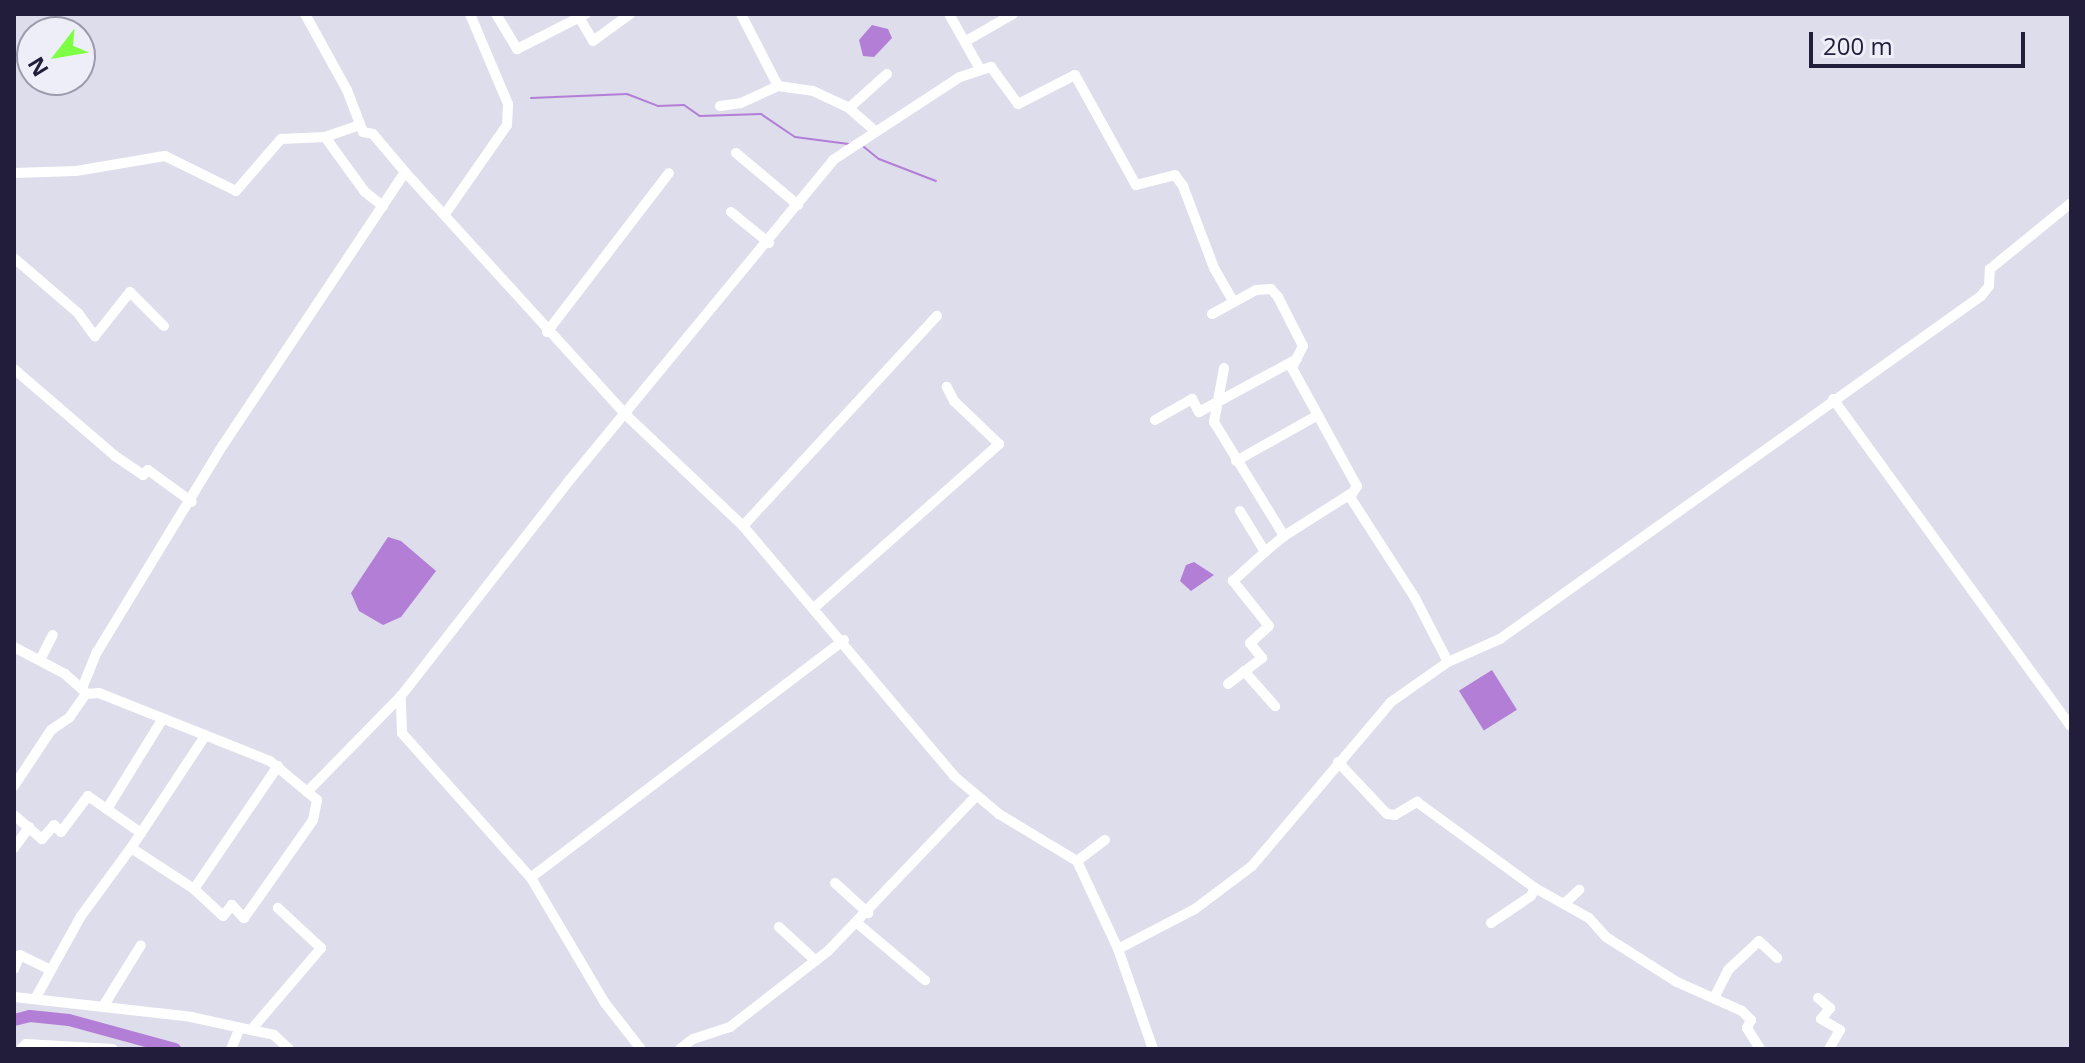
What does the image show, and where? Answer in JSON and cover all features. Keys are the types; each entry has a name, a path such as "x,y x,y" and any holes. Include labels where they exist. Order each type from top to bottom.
{"street":[{"path":"305,14 347,90 359,125 494,264 547,332 625,414 743,526 976,796 1077,861 1118,949 1153,1049"},
{"path":"445,214 507,125 508,104 470,14"},
{"path":"496,14 517,49 581,15 593,41 632,15"},
{"path":"741,14 778,86"},
{"path":"949,14 980,69"},
{"path":"966,41 1013,14"},
{"path":"307,792 401,696 625,414 850,147 980,69 991,67 1018,104 1075,75 1136,185 1175,175 1183,186 1214,268 1232,299"},
{"path":"849,108 887,74"},
{"path":"720,106 741,103 778,86 813,91 849,108 874,130"},
{"path":"14,173 76,171 165,156 236,191 281,139 325,137 359,125"},
{"path":"325,137 365,192 383,206"},
{"path":"736,153 798,205"},
{"path":"14,786 51,730 69,718 84,690 97,652 192,502 223,445 405,172"},
{"path":"547,332 669,173"},
{"path":"1118,949 1195,909 1252,866 1391,702 1448,662 1500,639 1981,296 1989,286 1990,269 2071,203"},
{"path":"731,212 769,243"},
{"path":"14,258 78,313 95,336 130,292 164,326"},
{"path":"1212,314 1232,299 1271,289 1303,346 1292,368 1357,486 1353,492 1284,536 1233,581 1269,626 1250,643 1262,658 1228,684"},
{"path":"743,526 937,316"},
{"path":"1155,420 1192,399 1199,412 1299,358"},
{"path":"1224,368 1214,422 1284,536"},
{"path":"14,369 115,456 143,475 148,470 192,502"},
{"path":"815,607 999,444 954,401 947,387"},
{"path":"1833,399 2071,726"},
{"path":"1236,461 1318,415"},
{"path":"1353,492 1352,500 1415,598 1448,662"},
{"path":"1240,511 1265,552"},
{"path":"40,660 53,635"},
{"path":"531,878 844,640"},
{"path":"14,662 18,649 84,690 99,693 278,766 317,800 313,820 244,918 232,905 223,916 194,889 131,848"},
{"path":"1244,671 1275,706"},
{"path":"401,696 402,733 531,878 605,1003 641,1049"},
{"path":"107,809 162,720"},
{"path":"35,999 93,898 131,848 205,736"},
{"path":"1338,762 1387,814 1395,815 1417,802 1535,888 1564,904 1677,982 1748,1015 1747,1028 1760,1049"},
{"path":"194,889 278,766"},
{"path":"14,815 42,839 54,825 61,832 88,796 141,833"},
{"path":"680,1049 693,1039 730,1027 816,961 868,913 976,796"},
{"path":"14,848 29,827"},
{"path":"1077,861 1105,840"},
{"path":"835,883 868,913"},
{"path":"1491,923 1531,896 1535,888"},
{"path":"1564,904 1579,890"},
{"path":"233,1045 321,948 278,908"},
{"path":"857,923 925,980"},
{"path":"779,927 816,961"},
{"path":"1714,998 1728,970 1759,941 1777,958"},
{"path":"104,1005 141,945"},
{"path":"14,969 17,953 51,970"},
{"path":"14,997 104,1005 246,1029 274,1035 289,1049"},
{"path":"1818,998 1830,1008 1821,1019 1840,1030 1829,1049"},
{"path":"21,1049 26,1044 113,1049"}],"shaded area":[{"path":"872,25 888,29 892,38 874,57 863,56 859,40"},
{"path":"388,537 401,541 436,571 401,617 383,625 359,611 351,593"},
{"path":"1194,562 1214,575 1191,591 1180,581 1186,565"},
{"path":"1492,670 1517,710 1484,731 1459,691"}],"waterway":[{"path":"531,98 627,94 658,106 684,105 700,116 761,114 795,137 849,144"},
{"path":"864,147 879,159 936,181"},
{"path":"14,1020 30,1016 69,1020 175,1049"}]}
